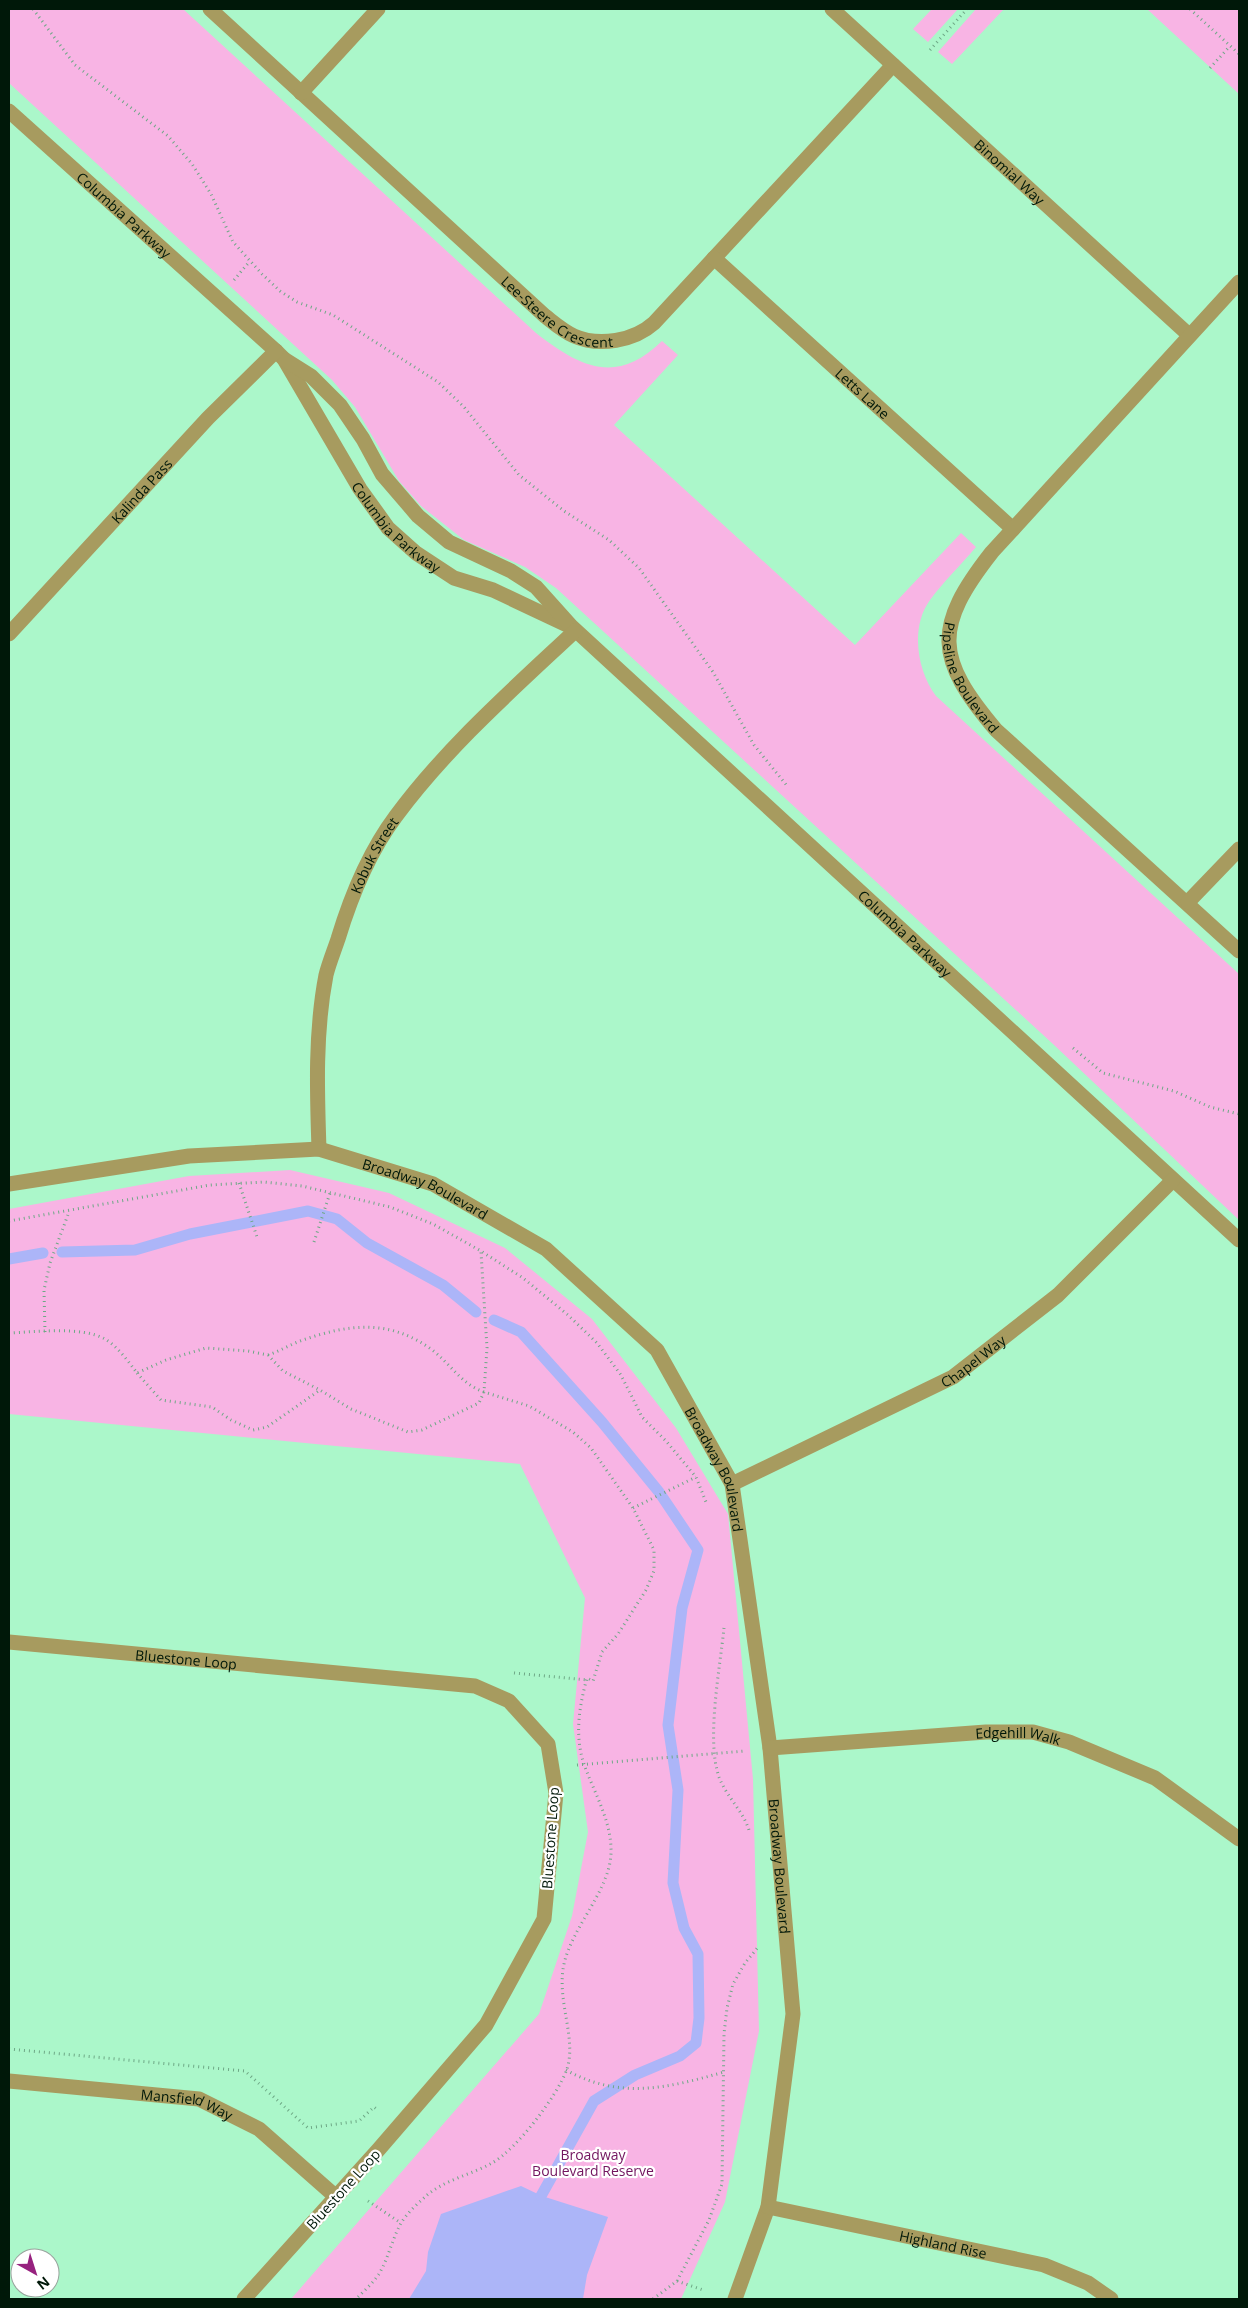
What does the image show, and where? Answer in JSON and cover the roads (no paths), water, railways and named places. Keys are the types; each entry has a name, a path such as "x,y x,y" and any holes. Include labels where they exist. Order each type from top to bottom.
{"street":[{"name":"Lee-Steere Crescent","path":"210,9 545,316 575,336 606,342 627,339 645,332 893,65"},
{"path":"301,93 378,9"},
{"name":"Binomial Way","path":"832,9 1189,335"},
{"name":"Columbia Parkway","path":"9,111 280,355 311,376 340,405 363,439 382,474 418,516 449,542 512,571 536,587 573,629 1239,1240"},
{"name":"Letts Lane","path":"714,258 1012,529"},
{"name":"Pipeline Boulevard","path":"1238,287 1189,335 1012,529 974,575 961,597 950,625 948,642 950,658 960,682 970,698 996,730 1188,902 1239,951"},
{"name":"Columbia Parkway","path":"280,355 360,489 388,528 416,553 454,578 493,590 573,629"},
{"name":"Kalinda Pass","path":"9,634 208,418 280,355"},
{"name":"Kobuk Street","path":"319,1149 317,1064 326,975 347,908 370,857 395,817 433,771 478,723 573,629"},
{"path":"1188,902 1239,850"},
{"name":"Broadway Boulevard","path":"9,1184 189,1156 319,1149 433,1184 546,1249 657,1350 732,1484 770,1748 793,2014 768,2207 735,2299"},
{"name":"Chapel Way","path":"732,1484 953,1377 1058,1295 1173,1180"},
{"name":"Bluestone Loop","path":"9,1642 475,1686 508,1701 548,1744 556,1793 544,1919 486,2025 379,2149 244,2299"},
{"name":"Edgehill Walk","path":"770,1748 986,1732 1033,1732 1069,1742 1155,1778 1239,1838"},
{"name":"Mansfield Way","path":"9,2081 199,2099 259,2130 335,2196"},
{"name":"Highland Rise","path":"768,2207 1044,2265 1088,2283 1111,2299"}],"water":[{"path":"521,2186 542,2196 608,2217 587,2275 583,2299 409,2299 426,2271 428,2252 441,2214"}],"waterway":[{"path":"62,1252 135,1250 190,1234 308,1211 337,1219 367,1243 443,1285 476,1312"},
{"path":"9,1259 43,1253"},
{"path":"494,1320 521,1332 602,1422 659,1492 698,1550 682,1608 668,1725 678,1790 673,1883 684,1928 698,1954 699,2018 696,2043 680,2056 635,2075 594,2101 541,2196"}],"park label":[{"name":"Broadway Boulevard Reserve","path":"593,2162"}]}
